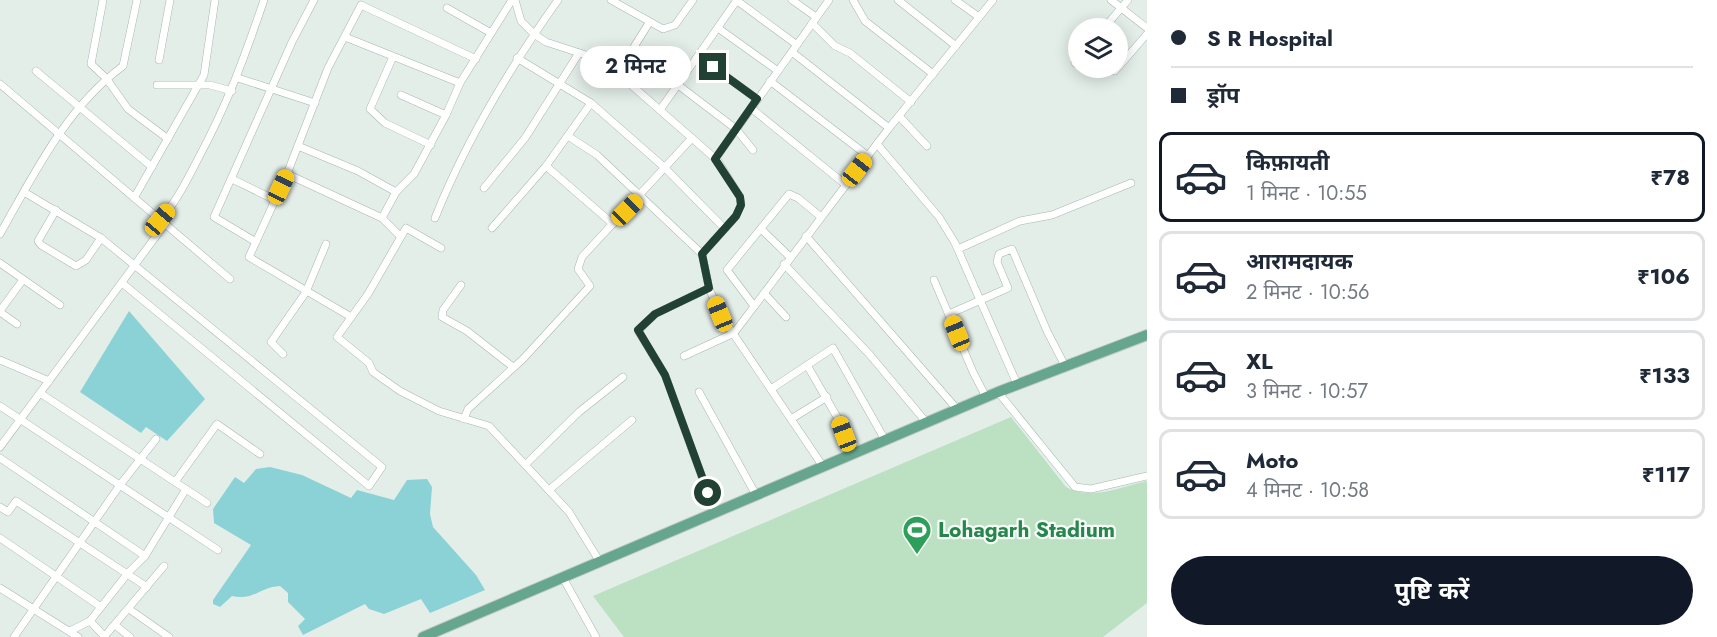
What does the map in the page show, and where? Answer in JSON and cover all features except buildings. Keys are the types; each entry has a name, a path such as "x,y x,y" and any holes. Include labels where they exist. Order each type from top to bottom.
{"main road":[{"path":"424,637 822,465 1017,384 1147,335"}],"street":[{"path":"103,0 91,64 106,78 128,109 168,140"},
{"path":"0,234 58,134 106,78 123,66 137,0"},
{"path":"159,60 170,0"},
{"path":"134,198 204,75 215,0"},
{"path":"0,447 122,283 175,203 238,78 264,0"},
{"path":"256,242 214,217 271,89 314,0"},
{"path":"382,218 396,192 414,174 431,145 460,83 513,0"},
{"path":"513,0 521,21 534,34 595,58 621,76 715,159 740,197 736,216 702,254"},
{"path":"435,218 452,175 517,58 558,0"},
{"path":"611,0 663,29 669,29 682,18 693,0"},
{"path":"660,110 737,0 889,128"},
{"path":"792,0 814,20 835,46 850,53 911,102"},
{"path":"715,159 829,0"},
{"path":"853,0 865,21 933,74"},
{"path":"898,0 956,46"},
{"path":"955,0 979,17"},
{"path":"684,356 734,333 889,128 993,0"},
{"path":"1111,0 1147,28"},
{"path":"1112,18 1128,0"},
{"path":"351,317 249,257 287,174 328,68 363,3 476,59"},
{"path":"447,8 491,33"},
{"path":"649,23 632,50 736,129 753,150"},
{"path":"718,28 778,71"},
{"path":"1128,56 1147,34"},
{"path":"345,37 392,59 411,63 460,83"},
{"path":"484,188 525,138 579,53"},
{"path":"698,56 757,99"},
{"path":"517,58 591,103 664,167 725,229"},
{"path":"392,59 370,109 385,123 431,145"},
{"path":"36,71 152,167"},
{"path":"238,78 315,103"},
{"path":"771,81 868,156"},
{"path":"0,84 230,279"},
{"path":"157,85 198,84 232,91"},
{"path":"401,95 446,115"},
{"path":"492,228 546,166 591,103"},
{"path":"751,108 846,185"},
{"path":"899,116 927,146"},
{"path":"568,136 597,154 702,254 709,288 720,314 822,465"},
{"path":"464,419 468,409 513,368 590,286 578,269 580,263 692,138"},
{"path":"877,144 939,217 958,249 1017,384"},
{"path":"298,146 358,171 396,192"},
{"path":"546,166 613,224"},
{"path":"287,174 382,218 400,237"},
{"path":"232,179 275,200"},
{"path":"958,249 1020,220 1052,215 1131,183"},
{"path":"24,192 101,238 135,264 382,467 369,486 122,283"},
{"path":"754,306 727,270 789,194 798,198 821,217"},
{"path":"56,210 38,241 41,245 76,266 86,260 101,238"},
{"path":"441,249 406,228 384,269 337,337 369,363 373,372 419,402 489,426 569,512 600,562"},
{"path":"761,229 790,257"},
{"path":"806,236 957,409"},
{"path":"284,354 270,342 306,292 326,244"},
{"path":"949,314 1008,288 997,262 999,254 1012,249 1047,331 1065,366"},
{"path":"0,263 22,281 60,305"},
{"path":"784,264 870,355 926,422"},
{"path":"934,280 973,372 987,397"},
{"path":"17,324 0,312 22,281"},
{"path":"461,285 443,310 442,317 467,331 513,368"},
{"path":"709,288 655,314 638,330 665,375 715,513"},
{"path":"764,293 786,317"},
{"path":"771,389 833,348 885,440"},
{"path":"0,360 49,381"},
{"path":"807,365 827,397 852,454"},
{"path":"526,464 579,412 623,377"},
{"path":"699,392 756,495"},
{"path":"998,392 1075,487 1092,489 1147,476"},
{"path":"40,393 207,503"},
{"path":"791,419 827,397"},
{"path":"0,406 218,550"},
{"path":"549,490 632,420"},
{"path":"175,482 217,424 260,454"},
{"path":"14,637 120,485 156,439"},
{"path":"0,458 145,556"},
{"path":"70,631 90,621 128,573 145,556 186,489"},
{"path":"0,507 8,512 15,501 147,587"},
{"path":"0,538 101,607"},
{"path":"90,621 104,637 164,566"},
{"path":"563,578 596,637"},
{"path":"0,588 78,637"},
{"path":"129,609 169,637"},
{"path":"115,624 130,637"}],"green space":[{"name":"Lohagarh Stadium","path":"1011,417 1066,487 1086,493 1096,493 1147,481 1147,603 1103,637 624,637 593,596"}],"water":[{"path":"129,311 205,399 167,441 146,427 141,433 80,392"},
{"path":"270,467 302,475 351,498 357,490 394,500 407,480 427,479 432,487 430,514 433,527 476,575 485,590 430,613 421,599 384,614 369,609 365,604 303,635 298,626 305,619 288,602 288,593 280,586 246,597 232,596 220,607 213,604 213,600 251,545 214,523 213,509 235,477 244,483 256,469"}],"place":[{"name":"Lohagarh Stadium","path":"917,556"}],"route":[{"path":"708,493 665,375 638,330 655,314 709,288 702,254 736,216 741,205 740,197 715,159 757,99 713,67"}]}
